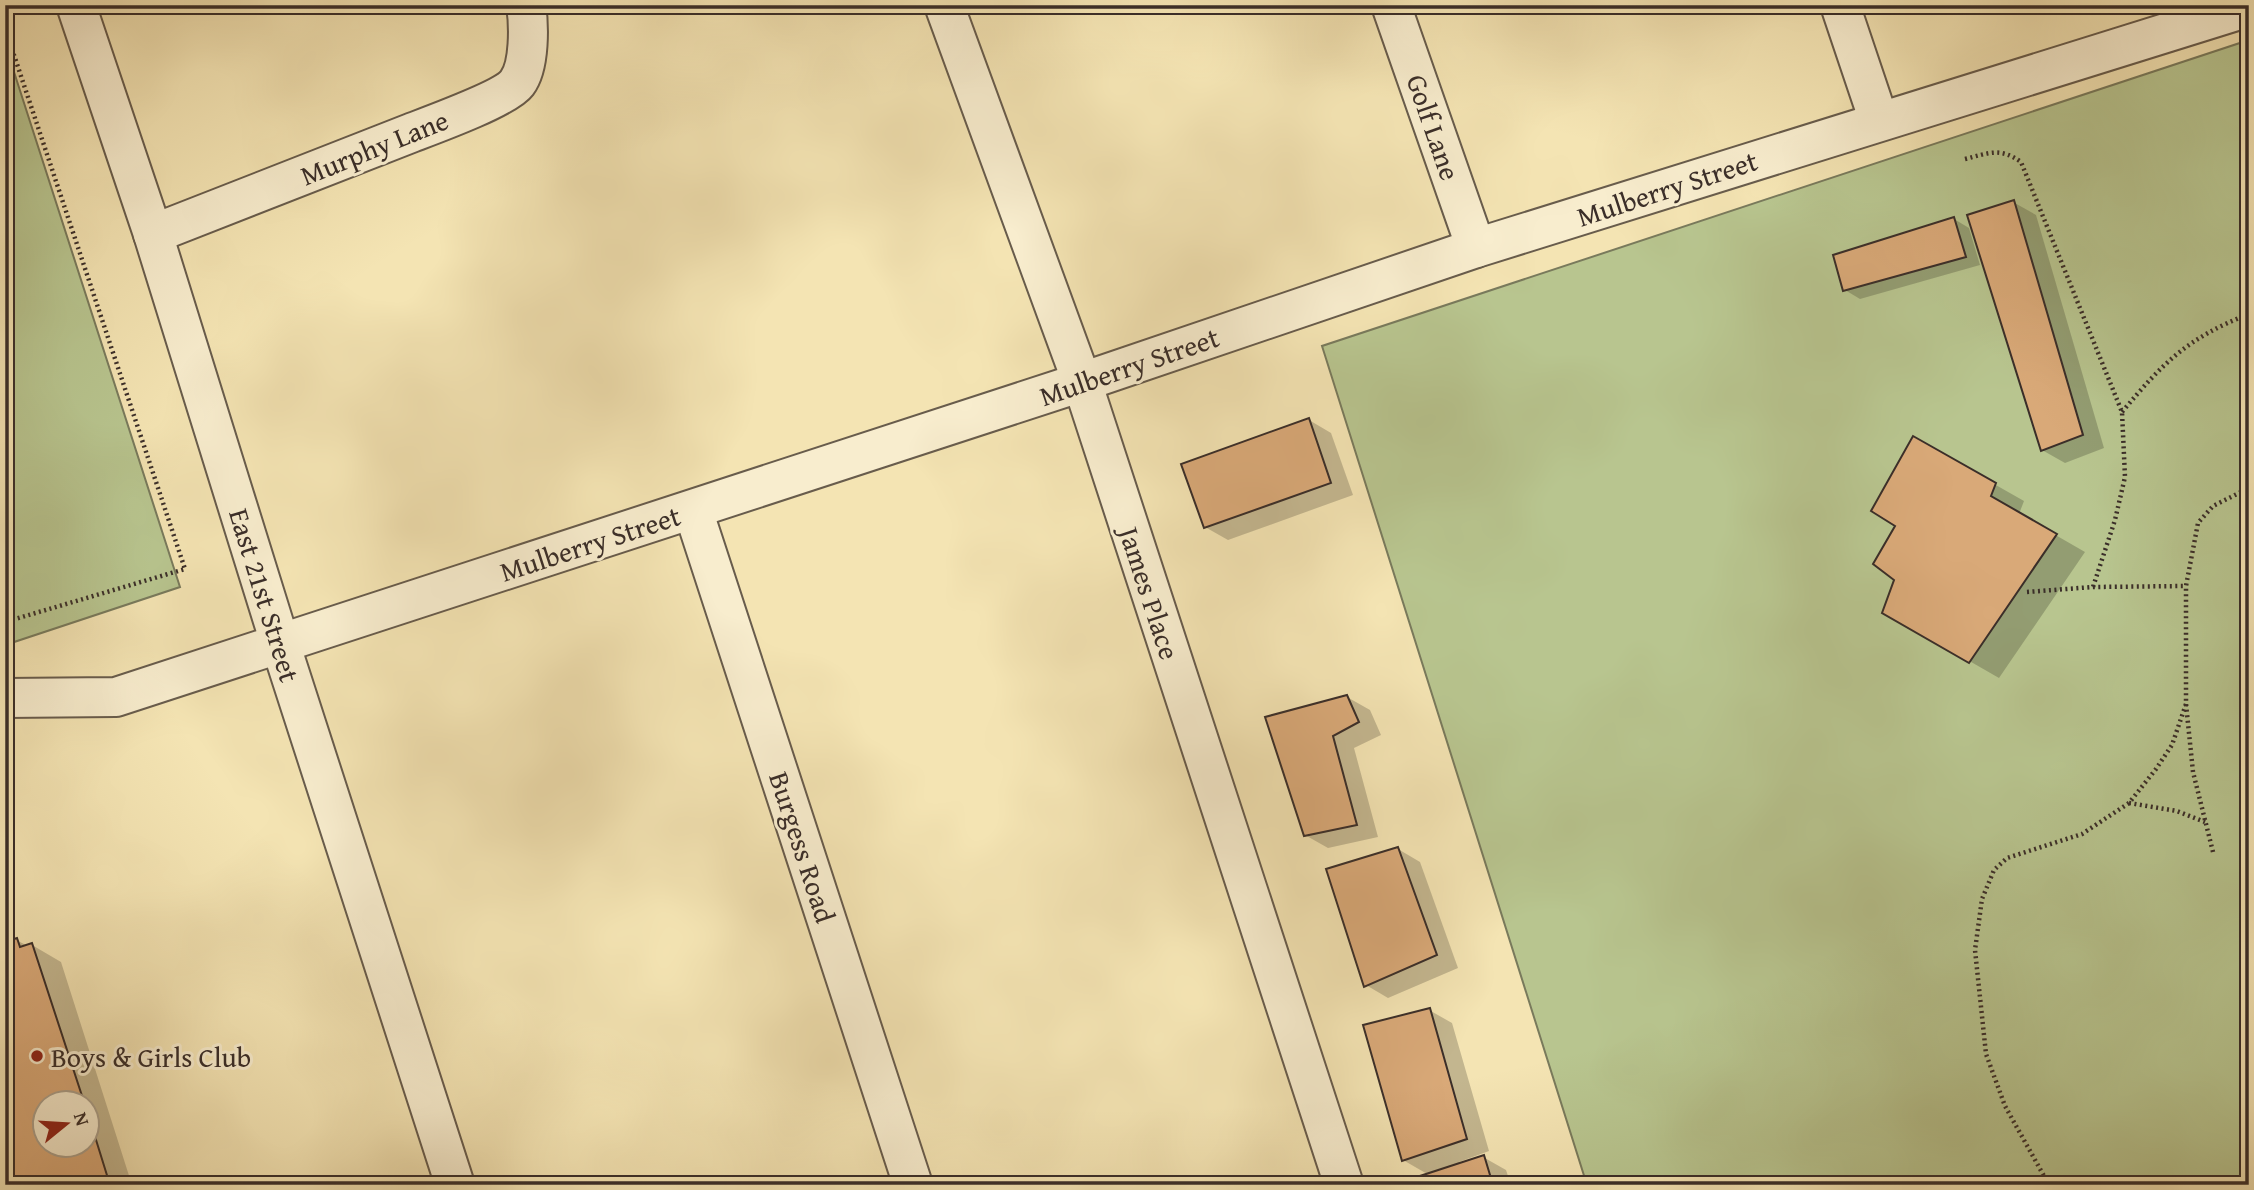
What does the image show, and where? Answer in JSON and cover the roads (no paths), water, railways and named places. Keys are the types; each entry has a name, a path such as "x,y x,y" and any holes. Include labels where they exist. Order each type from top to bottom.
{"street":[{"name":"East 21st Street","path":"76,5 153,234 280,643 455,1185"},
{"name":"Murphy Lane","path":"153,234 443,121 500,96 516,85 524,69 529,24 526,5"},
{"name":"James Place","path":"944,5 1082,382 1344,1185"},
{"name":"Golf Lane","path":"1391,5 1476,248"},
{"path":"1840,5 1880,121"},
{"name":"Mulberry Street","path":"5,698 116,697 1082,382 1476,248 2249,7"},
{"name":"Burgess Road","path":"693,510 913,1185"}],"place":[{"name":"Boys & Girls Club","path":"37,1056"}]}
